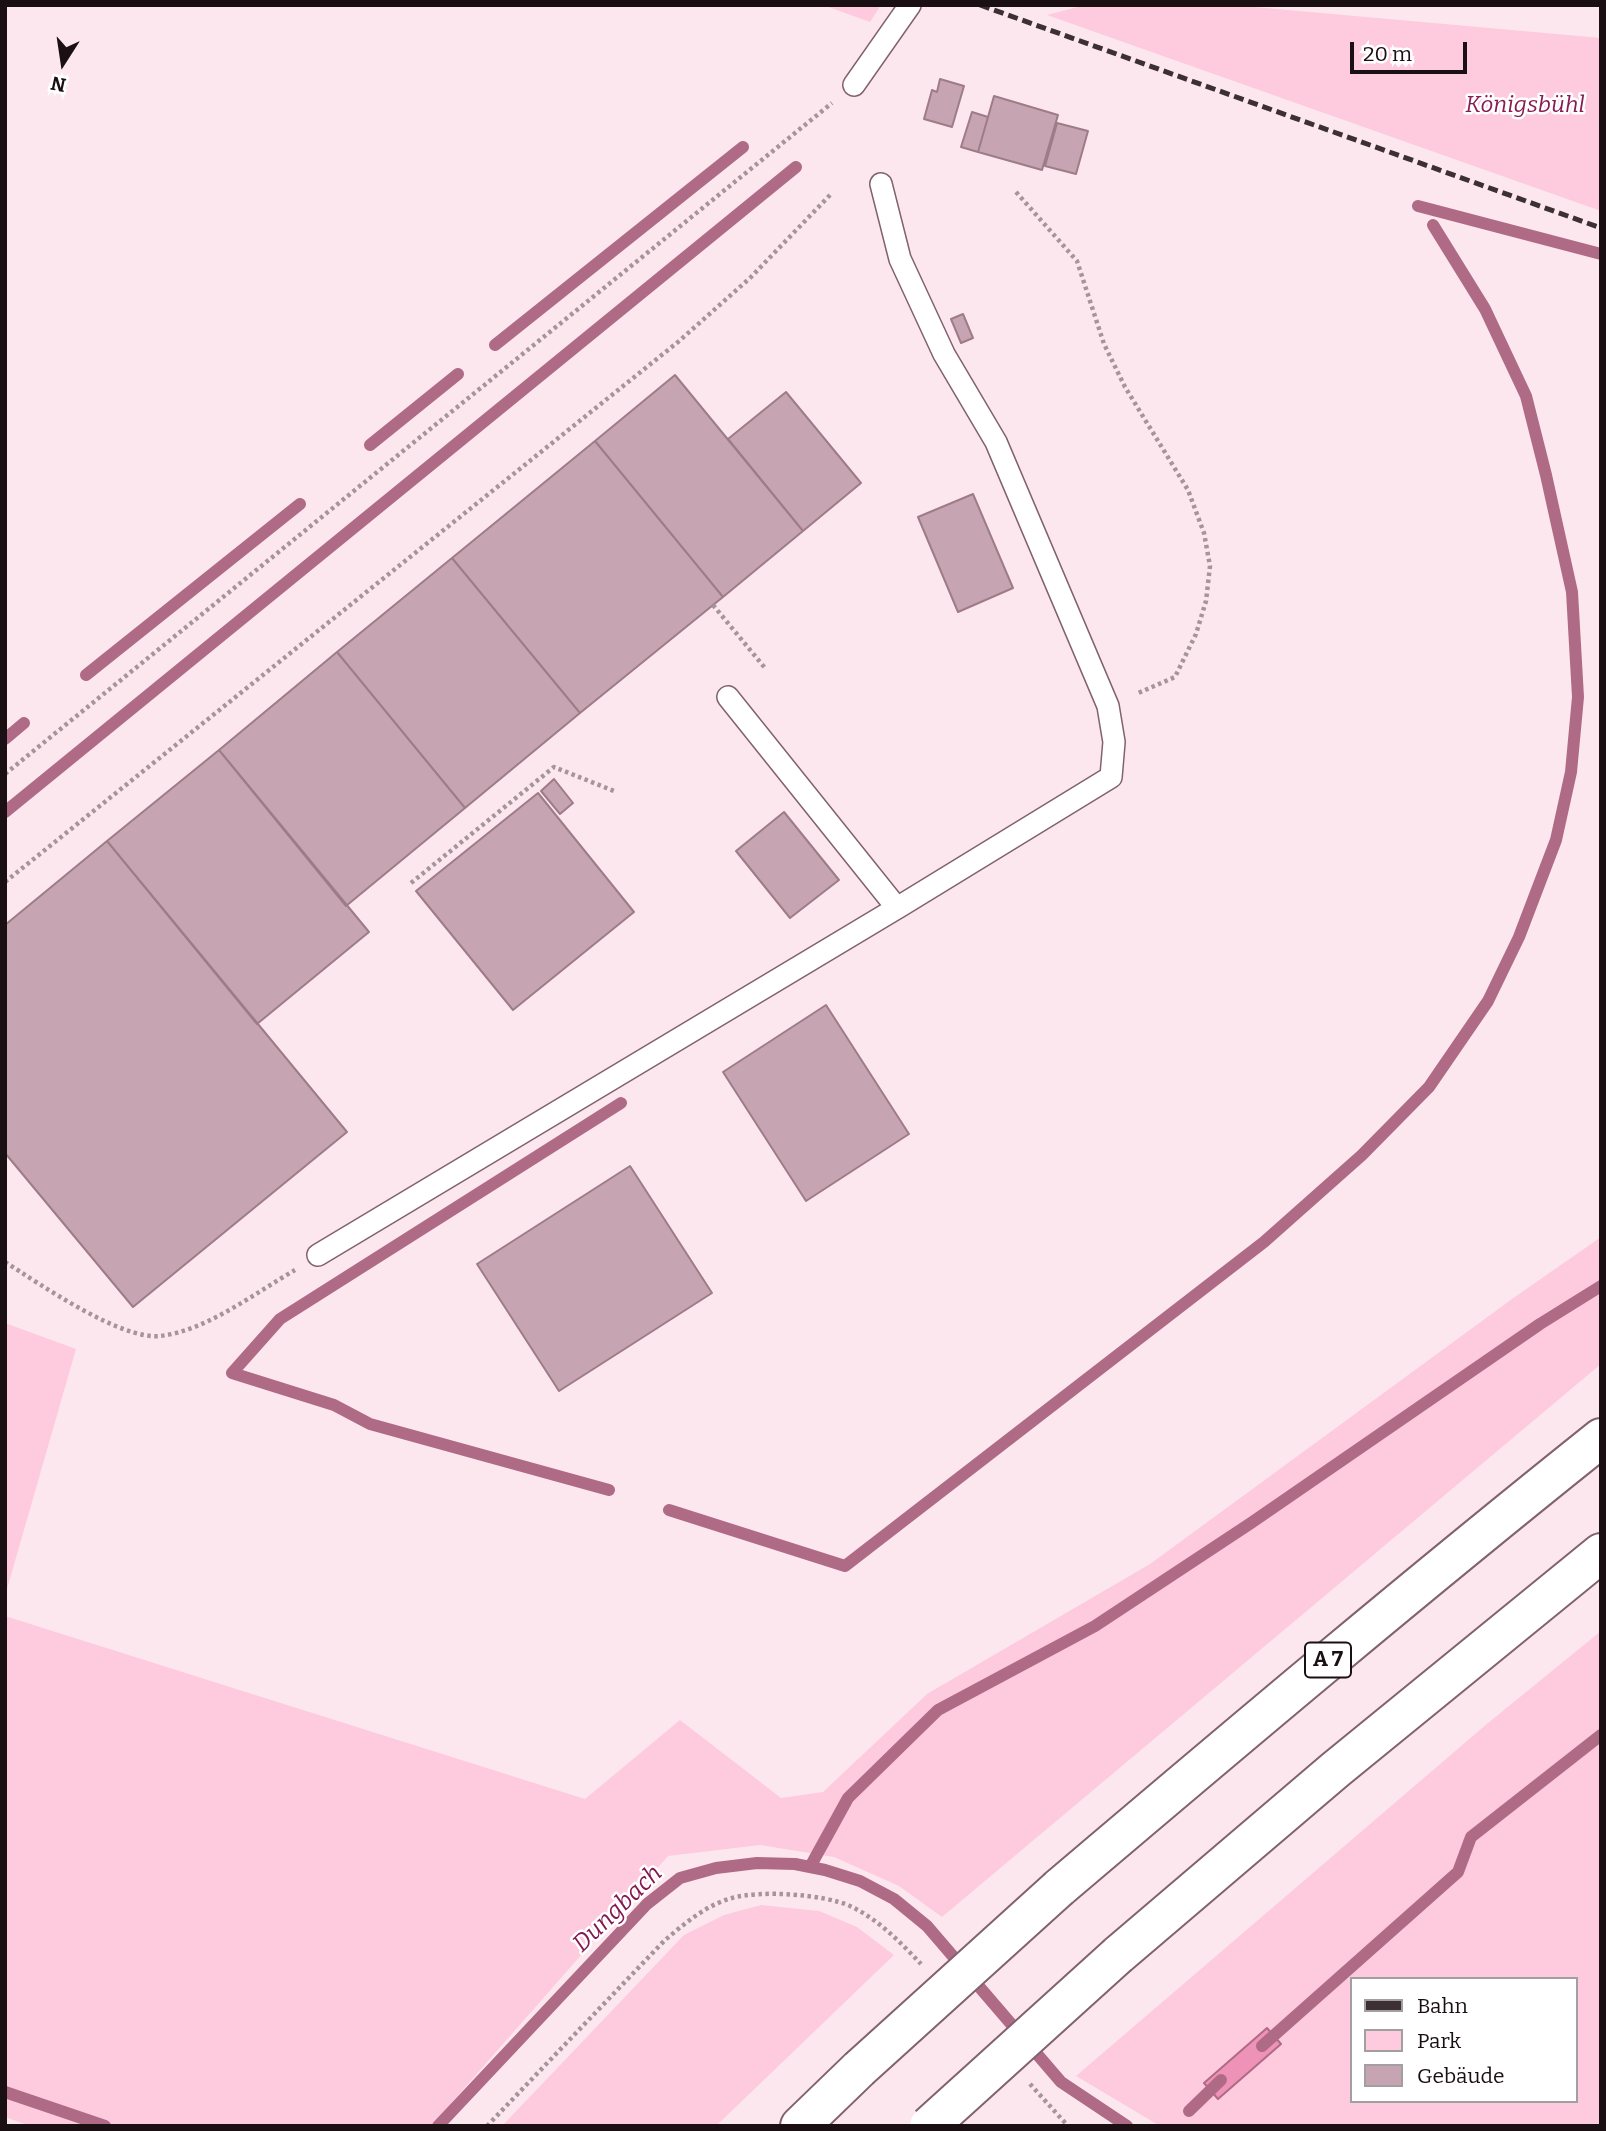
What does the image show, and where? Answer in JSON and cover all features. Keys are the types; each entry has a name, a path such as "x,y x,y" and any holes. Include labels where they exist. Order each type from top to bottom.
{"highway":[{"name":"A 7","path":"800,2126 1059,1888 1269,1709 1601,1438"},
{"path":"929,2126 1118,1955 1346,1762 1601,1553"}],"lane":[{"path":"855,85 910,5"},
{"path":"318,1255 1111,777 1114,742 1108,706 996,442 944,354 900,259 881,184"},
{"path":"728,697 897,908"}],"path":[{"path":"5,775 806,124"},
{"path":"1016,192 1077,261 1104,345 1125,387 1188,490 1204,533 1210,566 1206,601 1175,677 1108,706"},
{"path":"5,882 678,342 750,278 832,193"},
{"path":"713,604 765,668"},
{"path":"411,883 554,768 614,791"},
{"path":"5,1262 86,1313 128,1330 158,1336 188,1330 225,1312 318,1255"},
{"path":"487,2126 664,1941 694,1916 732,1898 772,1893 809,1896 849,1905 886,1929 902,1944"}],"green space":[{"path":"823,5 881,5 870,22"},
{"name":"Königsbühl","path":"1085,5 1232,5 1601,38 1601,211 1047,15"},
{"path":"1601,1237 1601,1364 942,1917 899,1886 834,1857 760,1845 668,1856 431,2126 30,2126 5,2117 5,1616 585,1799 680,1720 781,1798 823,1792 927,1694 1150,1564"},
{"path":"5,1323 76,1349 5,1596"},
{"path":"1601,1631 1601,2124 1160,2126 1076,2076 1488,1723"},
{"path":"761,1905 819,1911 857,1927 894,1955 716,2126 502,2126 684,1935 724,1915"}],"shaded area":[{"path":"1267,2028 1281,2044 1218,2099 1204,2083"}],"building":[{"path":"940,79 964,86 952,127 924,119 932,90 937,92"},
{"path":"994,96 1058,115 1042,170 978,152"},
{"path":"972,112 988,117 978,152 961,147"},
{"path":"1057,123 1088,131 1076,174 1045,166"},
{"path":"963,314 973,338 961,343 951,319"},
{"path":"675,375 803,531 723,597 595,441"},
{"path":"786,392 861,483 803,531 728,439"},
{"path":"595,441 723,597 580,713 452,558"},
{"path":"973,494 1013,588 958,612 918,517"},
{"path":"452,558 580,713 465,808 337,652"},
{"path":"337,652 465,808 346,906 219,750"},
{"path":"219,750 369,932 257,1024 107,841"},
{"path":"554,779 573,803 560,814 541,791"},
{"path":"538,793 634,912 513,1010 416,891"},
{"path":"784,812 839,880 790,918 736,851"},
{"path":"107,841 347,1132 133,1307 5,1153 5,925"},
{"path":"826,1005 909,1134 806,1201 723,1072"},
{"path":"630,1166 712,1293 559,1391 477,1264"}],"waterway":[{"path":"495,345 743,147"},
{"path":"5,812 796,167"},
{"path":"1418,206 1601,254"},
{"path":"669,1510 845,1566 1264,1242 1362,1155 1429,1087 1488,1001 1519,937 1556,840 1571,772 1578,697 1572,592 1526,396 1485,309 1433,225"},
{"path":"370,445 458,374"},
{"path":"86,675 300,504"},
{"path":"5,739 24,723"},
{"path":"609,1490 370,1424 334,1405 232,1373 280,1319 621,1103"},
{"path":"810,1867 848,1798 938,1710 1095,1626 1251,1523 1540,1324 1601,1286"},
{"path":"1262,2046 1458,1872 1471,1837 1601,1735"},
{"name":"Dungbach","path":"438,2126 647,1904 680,1878 716,1868 757,1863 795,1864 825,1870 860,1881 894,1899 927,1926 1061,2082 1127,2126"},
{"path":"1189,2111 1221,2080"},
{"name":"Dungbach","path":"5,2092 105,2126"}],"railway":[{"path":"980,5 1601,228"}]}
